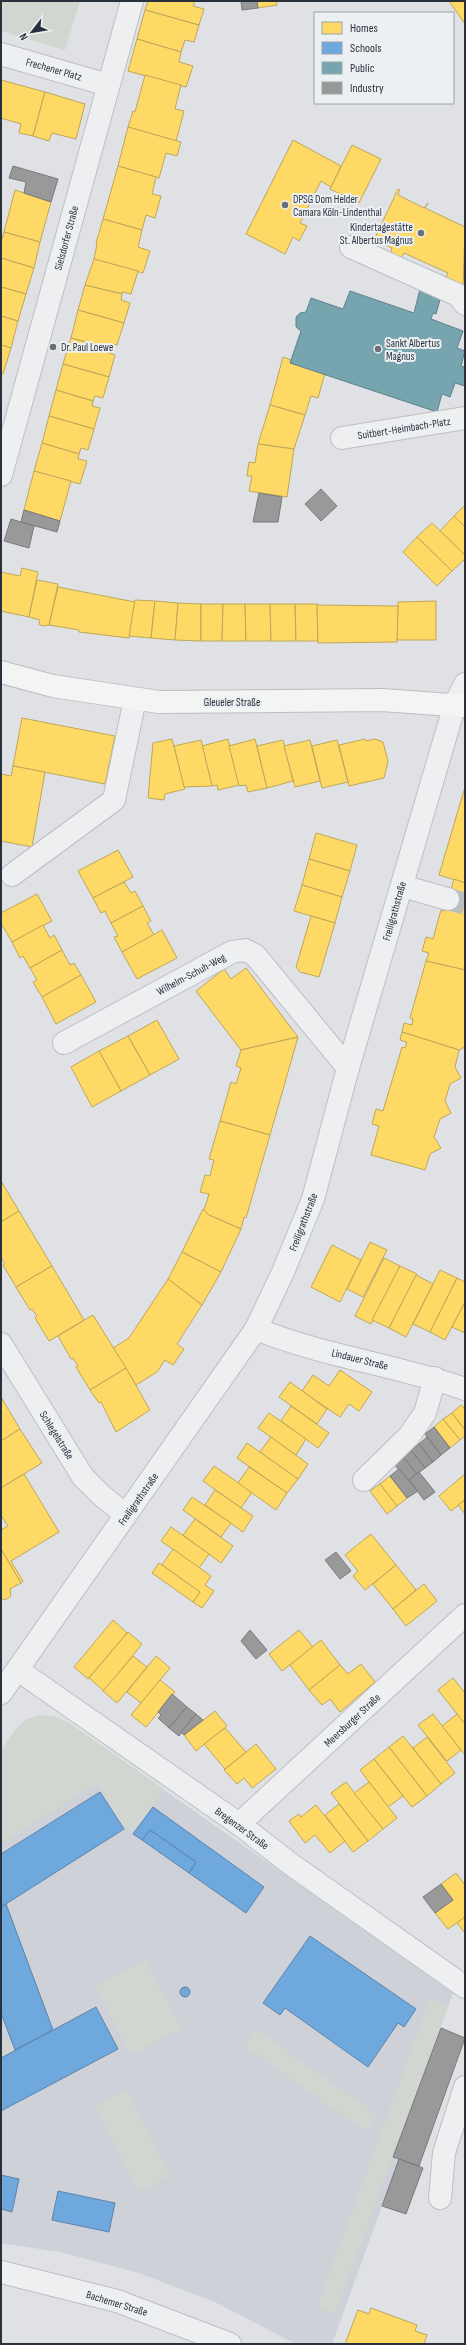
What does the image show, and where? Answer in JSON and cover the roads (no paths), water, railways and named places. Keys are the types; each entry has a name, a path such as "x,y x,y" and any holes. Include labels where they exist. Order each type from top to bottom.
{"main road":[{"name":"Gleueler Straße","path":"1,672 53,686 159,702 382,700 460,705"}],"street":[{"name":"Sielsdorfer Straße","path":"1,475 132,1"},
{"name":"Frechener Platz","path":"1,54 108,85"},
{"path":"351,247 458,295 465,304"},
{"name":"Suitbert-Heimbach-Platz","path":"342,438 465,418"},
{"name":"Freiligrathstraße","path":"1,1693 256,1328 283,1272 313,1199 348,1068 402,886 460,705 465,684"},
{"path":"12,875 114,800 135,699"},
{"path":"402,886 448,899"},
{"name":"Wilhelm-Schuh-Weg","path":"64,1043 232,952 245,950 255,955 348,1068"},
{"name":"Lindauer Straße","path":"256,1328 284,1340 435,1378 465,1389"},
{"name":"Schlegelstraße","path":"1,1344 83,1477 101,1495 126,1516"},
{"path":"364,1480 413,1431 425,1413 435,1378"},
{"name":"Meersburger Straße","path":"239,1824 465,1615"},
{"name":"Bregenzer Straße","path":"18,1670 239,1824 292,1865 465,1987"},
{"path":"440,2198 444,2153 465,2087"},
{"name":"Bachemer Straße","path":"1,2272 117,2301 230,2344"}],"tunnel":[{"path":"448,899 465,904"}],"place":[{"name":"DPSG Dom Helder Camara Köln-Lindenthal","path":"285,205"},
{"name":"Kindertagestätte St. Albertus Magnus","path":"421,233"},
{"name":"Dr. Paul Loewe","path":"53,347"},
{"name":"Sankt Albertus Magnus","path":"378,349"}]}
